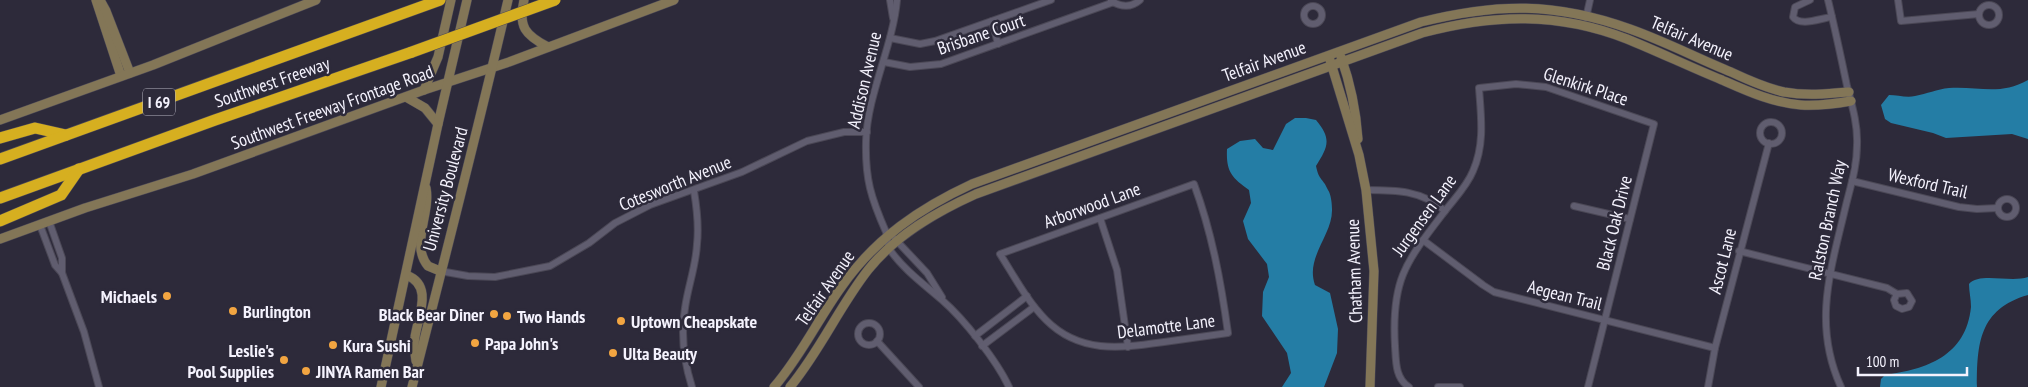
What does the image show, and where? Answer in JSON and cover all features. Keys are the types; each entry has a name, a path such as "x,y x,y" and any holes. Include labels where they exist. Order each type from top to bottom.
{"highway":[{"name":"Southwest Freeway","path":"0,159 440,0"},
{"name":"Southwest Freeway","path":"0,198 555,0"},
{"path":"0,138 36,128 66,135"},
{"path":"0,221 61,195 80,169"}],"street":[{"path":"96,0 125,75"},
{"path":"100,0 109,19 125,75"},
{"path":"0,120 125,75 316,0"},
{"path":"424,90 436,63 451,0"},
{"name":"University Boulevard","path":"381,387 425,182 467,0"},
{"name":"University Boulevard","path":"412,387 508,0"},
{"path":"524,0 521,14 523,27 532,38 548,47"},
{"name":"Southwest Freeway Frontage Road","path":"0,239 193,174 424,90 492,68 674,0"},
{"name":"Addison Avenue","path":"890,0 893,19"},
{"name":"Addison Avenue","path":"889,249 887,235 870,194 867,172 867,132 890,38 897,0"},
{"name":"Brisbane Court","path":"890,38 920,44 935,41 1051,0"},
{"name":"Brisbane Court","path":"884,62 910,67 941,64 1112,1 1123,6 1130,6 1140,0"},
{"path":"1584,26 1590,0"},
{"path":"1810,0 1795,7 1793,17 1795,20 1800,22 1832,16"},
{"name":"Ralston Branch Way","path":"1828,0 1855,120 1857,144 1856,168 1830,275 1826,303 1826,331 1829,358 1841,387"},
{"path":"1898,0 1901,21 1979,14"},
{"name":"Telfair Avenue","path":"774,387 800,354 841,287 859,264 887,235 920,210 972,184 1421,22 1470,11 1518,7 1542,8 1586,15 1630,29 1774,89 1817,95 1849,92"},
{"name":"Telfair Avenue","path":"790,387 819,347 864,276 889,249 926,219 976,194 1422,33 1471,22 1515,18 1542,19 1584,26 1627,39 1769,99 1800,105 1851,101"},
{"path":"992,21 998,44"},
{"name":"Chatham Avenue","path":"1338,52 1357,114 1359,154"},
{"name":"Chatham Avenue","path":"1328,56 1359,154 1366,190 1374,271 1370,387"},
{"name":"Glenkirk Place","path":"1479,88 1524,84 1546,87 1654,124"},
{"name":"Jurgensen Lane","path":"1409,387 1399,377 1396,367 1396,298 1404,268 1473,172 1478,159 1482,128 1479,88"},
{"path":"406,97 424,108 438,124"},
{"name":"Black Oak Drive","path":"1588,387 1654,124"},
{"name":"Cotesworth Avenue","path":"440,271 468,276 495,277 550,266 589,242 615,223 650,205 694,191 742,172 791,147 808,141 844,132 867,132"},
{"name":"Ascot Lane","path":"1708,387 1715,348 1769,143"},
{"name":"Wexford Trail","path":"1852,181 1959,207 1976,209 1998,208"},
{"path":"425,182 428,199 420,251 428,266 440,271"},
{"name":"Arborwood Lane","path":"1000,254 1194,184 1205,214 1214,250 1228,333"},
{"path":"1366,190 1411,192 1428,199 1445,211"},
{"path":"692,387 686,361 683,333 685,309 697,244 698,218 694,191"},
{"path":"1574,206 1630,219"},
{"path":"1100,218 1117,270 1128,347"},
{"path":"49,221 62,258 62,272 84,332 99,387"},
{"path":"40,224 56,265 62,272"},
{"path":"887,235 898,241 927,273 944,301 997,365 1009,387"},
{"name":"Aegean Trail","path":"1423,240 1494,292 1715,348"},
{"path":"889,249 919,281 944,301"},
{"path":"1740,251 1887,288 1897,294"},
{"name":"Delamotte Lane","path":"1000,254 1034,307 1046,320 1058,330 1086,344 1101,347 1128,347 1228,333"},
{"path":"406,275 419,284 423,295 414,340 416,369"},
{"path":"974,336 1027,296"},
{"path":"982,346 1034,307"},
{"path":"877,341 919,387"},
{"path":"1438,387 1460,387"}],"water":[{"path":"2028,80 2028,139 2012,134 1946,138 1891,123 1885,119 1881,105 1889,95 1912,97 1949,88 2008,88"},
{"path":"1295,118 1316,120 1326,138 1325,148 1316,166 1318,174 1330,194 1331,219 1316,256 1313,275 1315,285 1330,293 1338,329 1337,353 1324,387 1282,387 1291,373 1287,353 1262,316 1263,292 1269,277 1267,264 1248,239 1243,221 1251,203 1249,190 1234,177 1227,163 1227,149 1240,141 1255,139 1263,148 1273,150 1286,124"},
{"path":"2028,277 2028,295 2012,301 1999,309 1990,319 1984,330 1978,356 1977,387 1880,387 1881,379 1885,375 1929,364 1953,348 1968,324 1971,307 1969,284 1974,280 1988,278 2021,279"}],"place":[{"name":"Michaels","path":"167,296"},
{"name":"Burlington","path":"233,311"},
{"name":"Black Bear Diner","path":"494,314"},
{"name":"Two Hands","path":"507,316"},
{"name":"Uptown Cheapskate","path":"621,321"},
{"name":"Papa John's","path":"475,343"},
{"name":"Kura Sushi","path":"333,345"},
{"name":"Ulta Beauty","path":"613,353"},
{"name":"Leslie's Pool Supplies","path":"284,360"},
{"name":"JINYA Ramen Bar","path":"306,371"}]}
